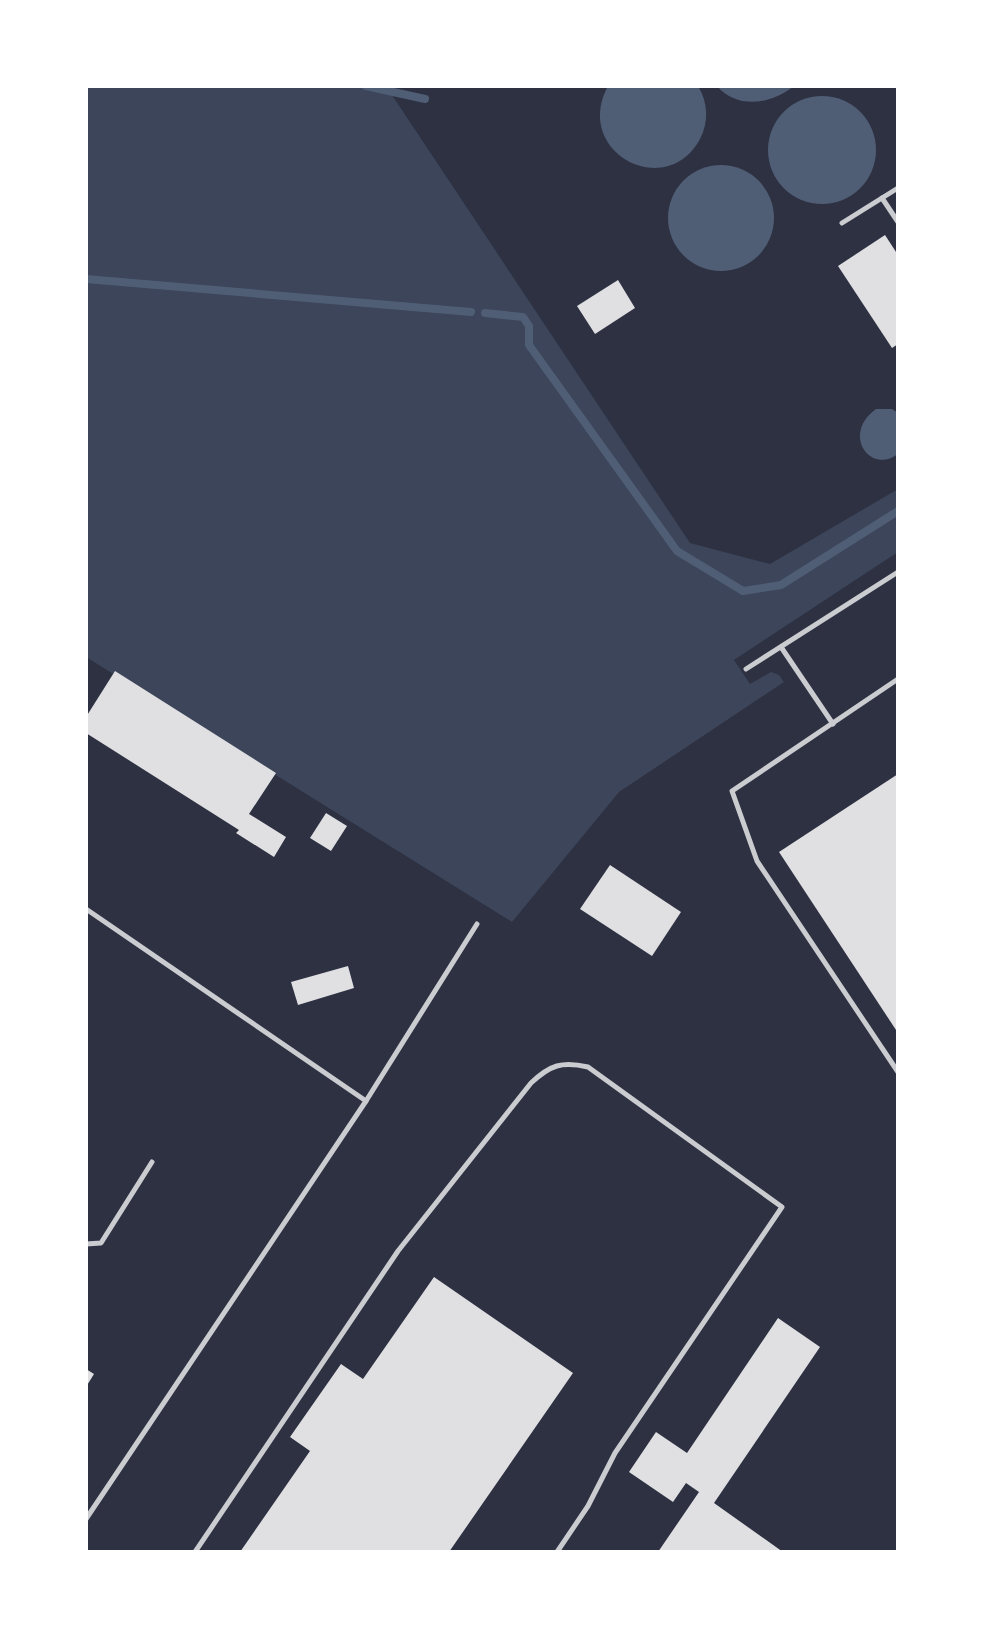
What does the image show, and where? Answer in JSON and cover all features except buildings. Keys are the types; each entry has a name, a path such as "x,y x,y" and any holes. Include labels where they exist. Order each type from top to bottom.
{"lane":[{"path":"842,223 898,188"},
{"path":"882,198 898,222"},
{"path":"746,669 898,572"},
{"path":"781,647 833,724"},
{"path":"898,679 732,791 757,861 898,1072"},
{"path":"86,909 366,1101"},
{"path":"86,1519 366,1101 477,924"},
{"path":"195,1552 398,1251 531,1083 547,1067 568,1062 588,1067 782,1207 615,1453 588,1506 557,1552"},
{"path":"86,1244 101,1243 152,1162"}],"shaded area":[{"path":"86,86 386,86 690,543 770,564 898,489 898,552 734,660 750,684 771,672 779,675 784,682 619,792 512,922 86,657"},
{"path":"608,86 698,86 706,112 700,139 685,158 666,167 646,167 628,161 612,148 602,131 600,110"},
{"path":"717,86 794,86 775,97 755,102 735,99"},
{"path":"822,96 852,105 860,112 867,120 876,150 867,180 860,188 852,195 822,204 792,195 784,188 777,180 768,150 777,120 784,112 792,105"},
{"path":"721,165 741,169 759,180 770,198 774,218 770,238 759,256 741,267 721,271 701,267 683,256 672,238 668,218 672,198 683,180 701,169"},
{"path":"876,409 892,409 898,413 898,454 888,459 870,456 860,440 866,419"}],"waterway":[{"path":"366,86 425,99"},
{"path":"86,279 471,312"},
{"path":"485,313 523,317 529,326 529,345 677,551 743,591 781,585 898,511"}]}
